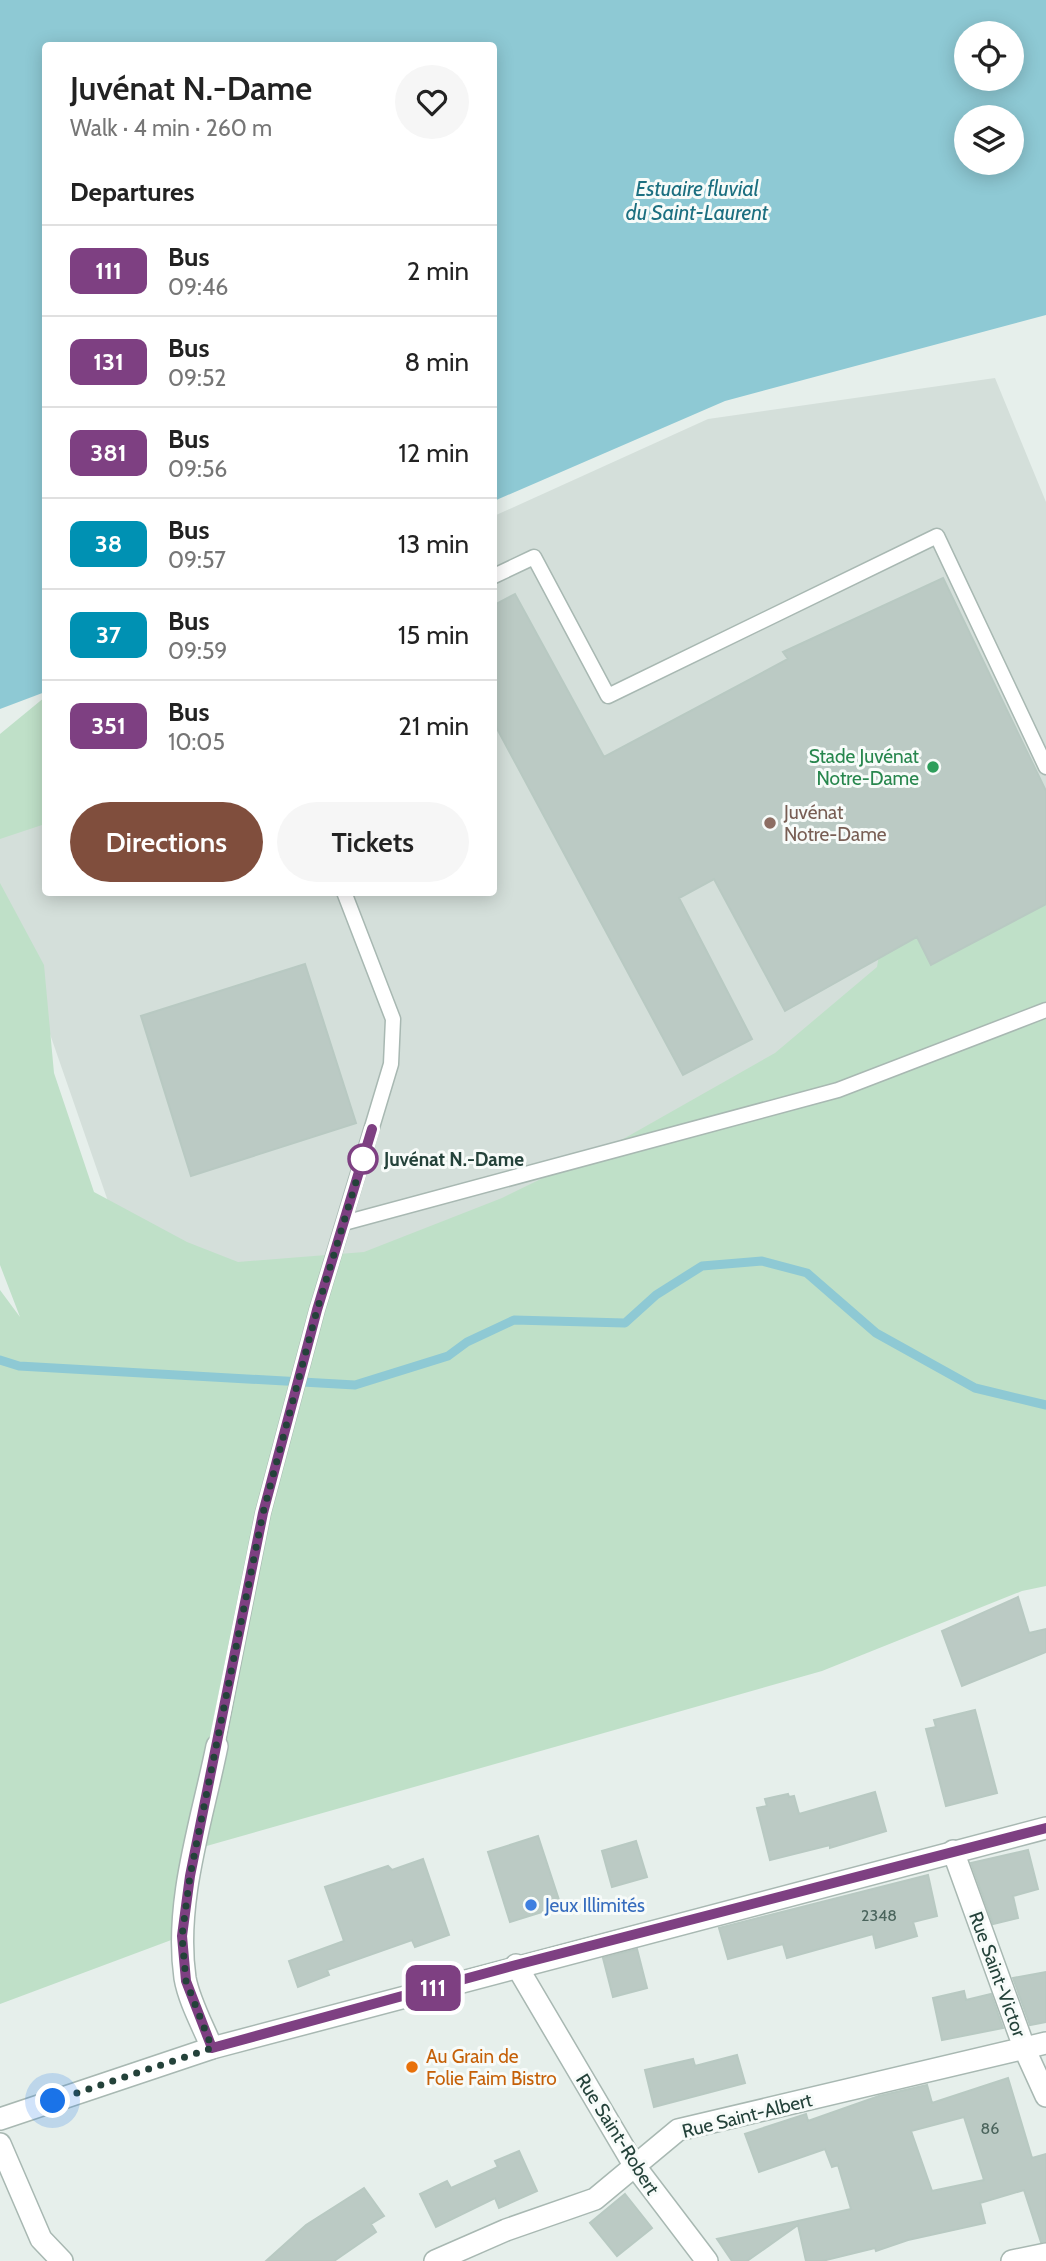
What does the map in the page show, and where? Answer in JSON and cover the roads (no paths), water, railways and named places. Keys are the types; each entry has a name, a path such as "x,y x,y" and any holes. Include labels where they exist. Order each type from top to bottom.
{"street":[{"path":"212,2048 186,1981 182,1936 190,1876 217,1746"},
{"path":"0,2119 212,2048 516,1965 1046,1828"},
{"name":"Rue Saint-Victor","path":"953,1851 1025,2050 1046,2096"},
{"name":"Rue Saint-Robert","path":"516,1965 634,2165 700,2258"},
{"name":"Rue Saint-Albert","path":"435,2261 506,2230 595,2199 678,2130 1046,2043"},
{"path":"0,2144 41,2239 62,2261"},
{"path":"1012,2261 1046,2254"}],"lane":[{"path":"497,575 534,557 608,696 937,536 1046,766"},
{"path":"217,1746 263,1513 317,1310 391,1064 393,1019 346,896"},
{"path":"344,1223 838,1090 1046,1010"}],"water":[{"name":"Estuaire fluvial du Saint-Laurent","path":"0,0 1046,0 1046,315 725,401 497,500 497,42 42,42 42,693 0,709"}],"waterway":[{"path":"0,1360 19,1366 355,1385 448,1356 467,1342 514,1320 625,1323 656,1295 702,1266 762,1261 807,1273 876,1333 975,1388 1046,1405"}],"place":[{"name":"Stade Juvénat Notre-Dame","path":"933,767"},
{"name":"Juvénat Notre-Dame","path":"770,823"},
{"name":"Juvénat N.-Dame","path":"363,1159"},
{"name":"Jeux Illimités","path":"531,1905"},
{"name":"Au Grain de Folie Faim Bistro","path":"412,2067"}]}
